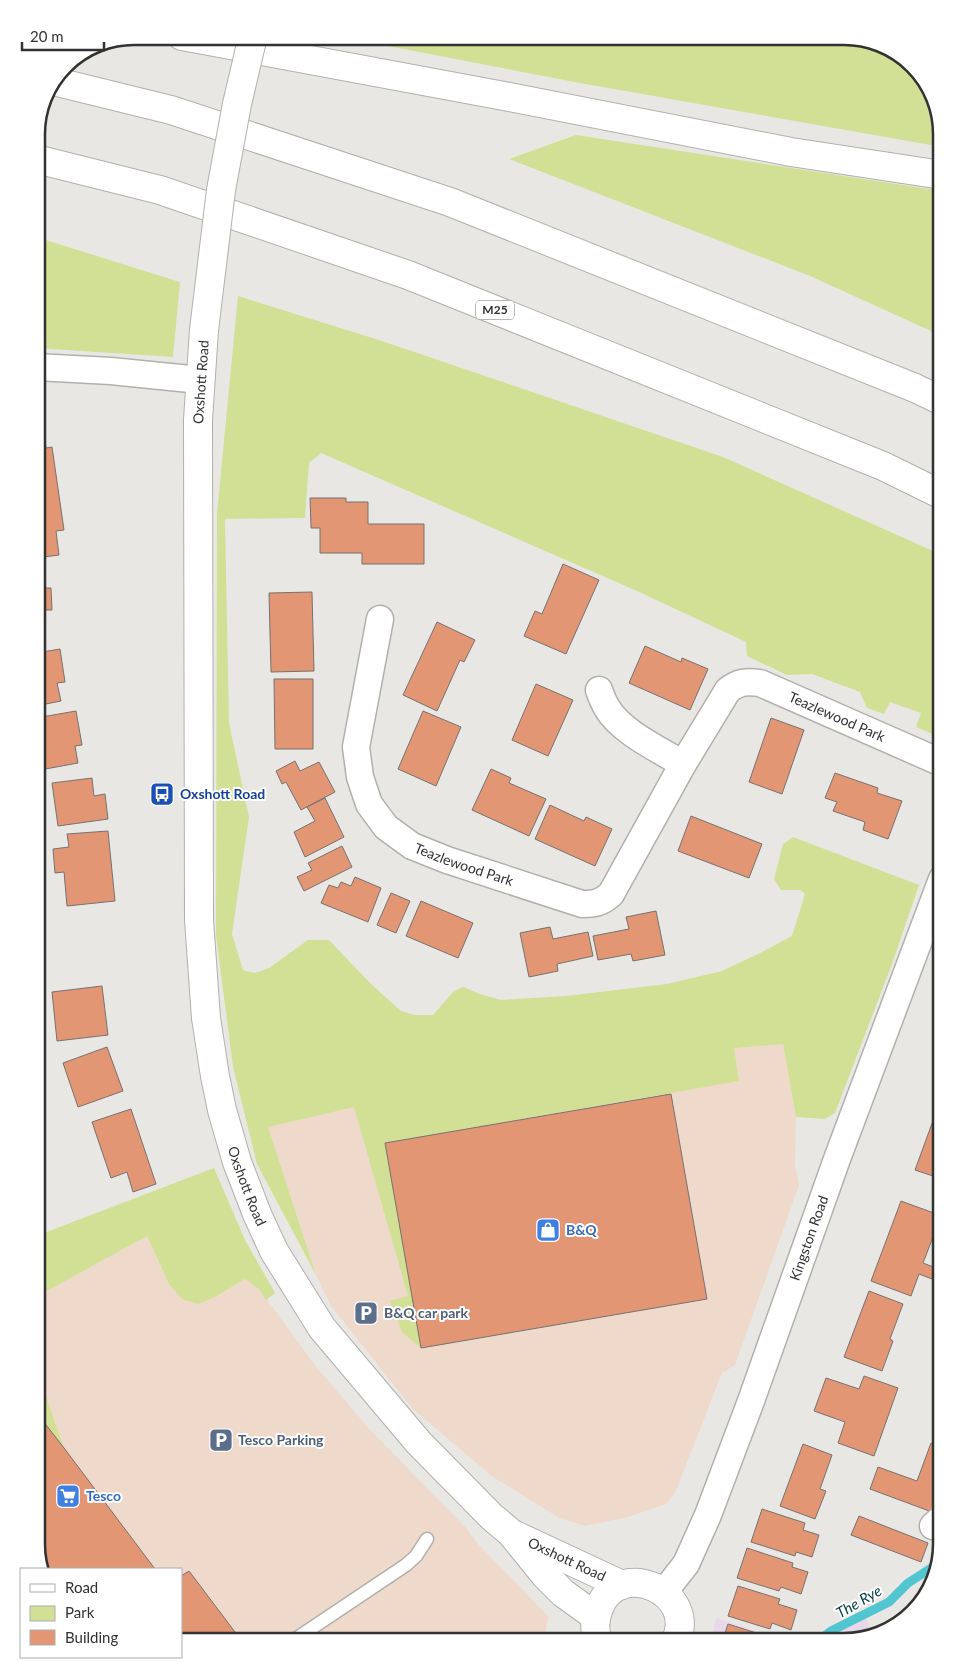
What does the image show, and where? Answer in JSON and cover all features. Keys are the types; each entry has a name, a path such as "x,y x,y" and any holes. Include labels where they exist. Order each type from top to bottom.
{"main road":[{"path":"230,45 791,152 933,174"},
{"name":"Oxshott Road","path":"251,45 237,104 221,190 204,330 198,420 199,920 206,1018 222,1110 237,1162 274,1251 322,1328 419,1443 492,1517 511,1533 596,1633"},
{"path":"60,84 171,110 450,202 933,397"},
{"name":"M25","path":"45,161 160,190 408,275 884,466 933,490"},
{"name":"Oxshott Road","path":"511,1533 622,1585"},
{"path":"597,1633 601,1603 610,1592 622,1585 644,1583 655,1586 664,1592 672,1602 678,1613 678,1633"}],"street":[{"path":"45,367 112,371 200,380"},
{"name":"Teazlewood Park","path":"380,618 356,746 360,777 369,804 386,827 412,846 447,860 582,904 594,904 603,901 611,894 683,764 728,690 737,684 748,681 760,683 933,760"},
{"path":"599,690 607,709 616,719 646,742 683,764"},
{"name":"Kingston Road","path":"664,1592 686,1564 708,1515 933,903"}],"lane":[{"path":"304,1633 406,1565 416,1556 426,1538"}],"shaded area":[{"path":"650,1039 783,1044 796,1117 795,1165 799,1185 735,1365 722,1373 675,1493 666,1504 628,1517 585,1526 558,1517 493,1477 413,1409 331,1306 316,1275 263,1113"},
{"name":"Tesco Parking","path":"147,1236 169,1284 215,1297 245,1279 260,1290 314,1364 372,1432 465,1527 479,1545 548,1616 545,1633 182,1633 182,1568 49,1568 45,1550 45,1292"},
{"path":"863,1610 870,1629 856,1632 821,1633"},
{"path":"716,1618 762,1633 713,1633"}],"green space":[{"path":"383,45 850,45 862,47 894,60 918,84 931,116 933,145 580,83"},
{"path":"576,135 933,190 933,332 810,276 509,159"},
{"path":"45,240 180,282 173,357 45,349"},
{"path":"238,296 385,342 723,457 933,551 933,734 916,727 921,713 890,702 884,714 867,708 860,692 812,674 787,675 747,656 746,642 637,591 321,453 309,463 305,518 225,519 229,723 249,817 232,934 243,970 255,973 269,968 308,940 329,940 371,984 401,1011 415,1015 433,1015 454,991 463,987 501,1000 566,996 667,984 722,971 792,936 805,894 800,890 781,890 774,879 783,844 793,837 919,885 892,964 835,1113 825,1119 796,1117 783,1044 734,1048 739,1081 386,1143 421,1348 402,1332 390,1301 408,1296 354,1107 268,1127 316,1275 257,1164 233,1067 216,935 217,513"},
{"path":"214,1168 245,1240 275,1293 266,1300 260,1290 245,1279 215,1297 198,1304 182,1299 169,1284 147,1236 45,1292 45,1233"},
{"path":"45,1394 64,1448 45,1424"}],"building":[{"path":"45,440 46,448 52,447 64,530 56,531 59,555 45,557"},
{"path":"310,498 346,498 346,502 368,502 368,524 424,524 424,564 362,564 362,553 320,553 320,528 311,528"},
{"path":"563,564 599,580 566,654 524,636 535,611 542,614"},
{"path":"45,588 51,588 52,610 45,610"},
{"path":"312,592 314,671 271,672 269,593"},
{"path":"437,622 475,640 464,662 460,660 437,711 403,695"},
{"path":"645,646 681,662 682,658 708,669 690,710 629,683"},
{"path":"60,649 65,682 57,683 61,701 45,704 45,652"},
{"path":"274,679 313,679 313,749 275,749"},
{"path":"536,684 573,700 548,756 512,740"},
{"path":"76,711 82,745 75,746 78,763 45,769 45,716"},
{"path":"423,711 461,727 436,786 398,769"},
{"path":"771,718 804,730 782,794 749,782"},
{"path":"295,761 300,771 319,762 335,792 301,810 286,782 282,784 276,771"},
{"path":"491,769 511,778 509,783 546,799 529,836 472,810"},
{"path":"835,773 878,788 877,793 902,801 888,839 863,830 865,822 833,811 837,802 825,798"},
{"path":"92,778 94,796 105,794 108,819 58,826 52,783"},
{"path":"325,798 344,837 305,857 294,832 315,821 307,807"},
{"path":"550,805 584,821 586,817 612,829 595,866 535,839"},
{"path":"691,816 762,844 749,878 678,851"},
{"path":"108,831 115,901 67,906 64,872 55,873 53,849 69,847 67,834"},
{"path":"342,846 352,867 304,891 297,877 312,870 308,863"},
{"path":"355,877 381,888 368,922 321,903 329,885 338,888 341,882 351,886"},
{"path":"391,893 410,901 396,933 377,925"},
{"path":"421,901 473,923 458,958 406,936"},
{"path":"656,911 665,955 633,961 631,954 598,960 593,936 629,929 626,917"},
{"path":"550,927 553,939 588,932 593,956 557,964 558,971 529,977 520,933"},
{"path":"102,986 108,1035 57,1041 52,992"},
{"path":"107,1047 123,1091 78,1107 63,1063"},
{"name":"B&Q","path":"671,1094 707,1299 421,1348 385,1143"},
{"path":"131,1109 156,1184 133,1192 127,1172 111,1178 92,1122"},
{"path":"933,1121 933,1176 915,1170"},
{"path":"901,1201 933,1213 933,1237 923,1263 933,1267 932,1279 919,1274 911,1296 871,1281"},
{"path":"869,1291 903,1304 890,1339 893,1341 882,1371 844,1357"},
{"path":"864,1376 898,1388 874,1456 838,1443 845,1422 814,1411 826,1378 859,1389"},
{"name":"Tesco","path":"45,1424 154,1568 49,1568 45,1550"},
{"path":"931,1443 933,1444 932,1512 870,1489 878,1467 917,1481"},
{"path":"803,1444 832,1455 820,1489 826,1491 815,1519 780,1506"},
{"path":"762,1509 805,1523 803,1530 819,1535 812,1557 796,1552 795,1556 751,1542"},
{"path":"859,1516 928,1543 921,1562 851,1535"},
{"path":"747,1548 793,1563 792,1567 808,1572 801,1594 781,1587 779,1591 737,1578"},
{"path":"189,1571 235,1632 182,1633 182,1575"},
{"path":"738,1586 780,1599 778,1604 797,1610 791,1630 772,1623 770,1629 728,1616"},
{"path":"728,1624 756,1633 725,1633"}],"waterway":[{"name":"The Rye","path":"828,1633 889,1602 908,1583 929,1569"}],"place":[{"name":"Oxshott Road","path":"162,794"},
{"name":"B&Q","path":"548,1230"},
{"name":"B&Q car park","path":"366,1313"},
{"name":"Tesco Parking","path":"221,1440"},
{"name":"Tesco","path":"68,1496"}]}
